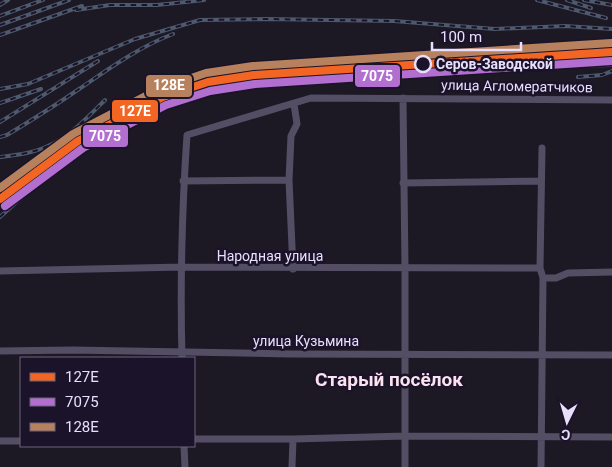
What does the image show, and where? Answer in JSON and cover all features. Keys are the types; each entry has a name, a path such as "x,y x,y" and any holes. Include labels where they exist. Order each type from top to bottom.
{"street":[{"name":"улица Агломератчиков","path":"184,181 187,135 311,98 612,100"},
{"path":"403,98 405,467"},
{"path":"293,269 289,180 291,136 298,124 294,104"},
{"path":"540,467 543,278 540,268 542,148"},
{"path":"182,356 184,181 289,180"},
{"path":"403,183 541,181"},
{"name":"Народная улица","path":"0,271 182,267 293,269 540,268"},
{"path":"543,278 556,278 568,273 612,272"},
{"name":"улица Кузьмина","path":"0,352 182,356 405,353 612,355"},
{"path":"195,439 406,436 612,437"},
{"path":"292,467 293,439"},
{"path":"0,440 20,441"},
{"path":"184,447 184,467"}],"railway":[{"path":"0,5 8,0"},
{"path":"0,16 43,0"},
{"path":"0,25 69,0"},
{"path":"76,10 110,5 157,5 204,0"},
{"path":"537,0 606,18"},
{"path":"567,0 591,8"},
{"path":"584,0 612,5"},
{"path":"0,35 82,6"},
{"path":"0,89 28,84 135,39 200,20 394,21 495,29 565,26 612,29"},
{"path":"0,137 7,135 35,118 136,52 173,34"},
{"path":"0,122 98,61"},
{"path":"578,66 612,65"},
{"path":"578,77 602,75 612,71"},
{"path":"0,217 60,166 104,136 149,111 204,89 303,72"},
{"path":"0,103 41,89"},
{"path":"0,157 32,152 58,141 79,125 105,100"},
{"path":"0,188 53,146"},
{"path":"0,203 27,180"}],"transit line":[{"name":"128Е","path":"0,188 73,134 159,89 206,73 253,66 611,43"},
{"name":"127Е","path":"0,199 78,141 163,97 208,82 254,75 612,52"},
{"name":"7075","path":"5,206 83,148 166,105 210,91 255,84 612,61"}],"place":[{"name":"Серов-Заводской","path":"423,64"}],"district":[{"name":"Старый посёлок","path":"389,379"}]}
